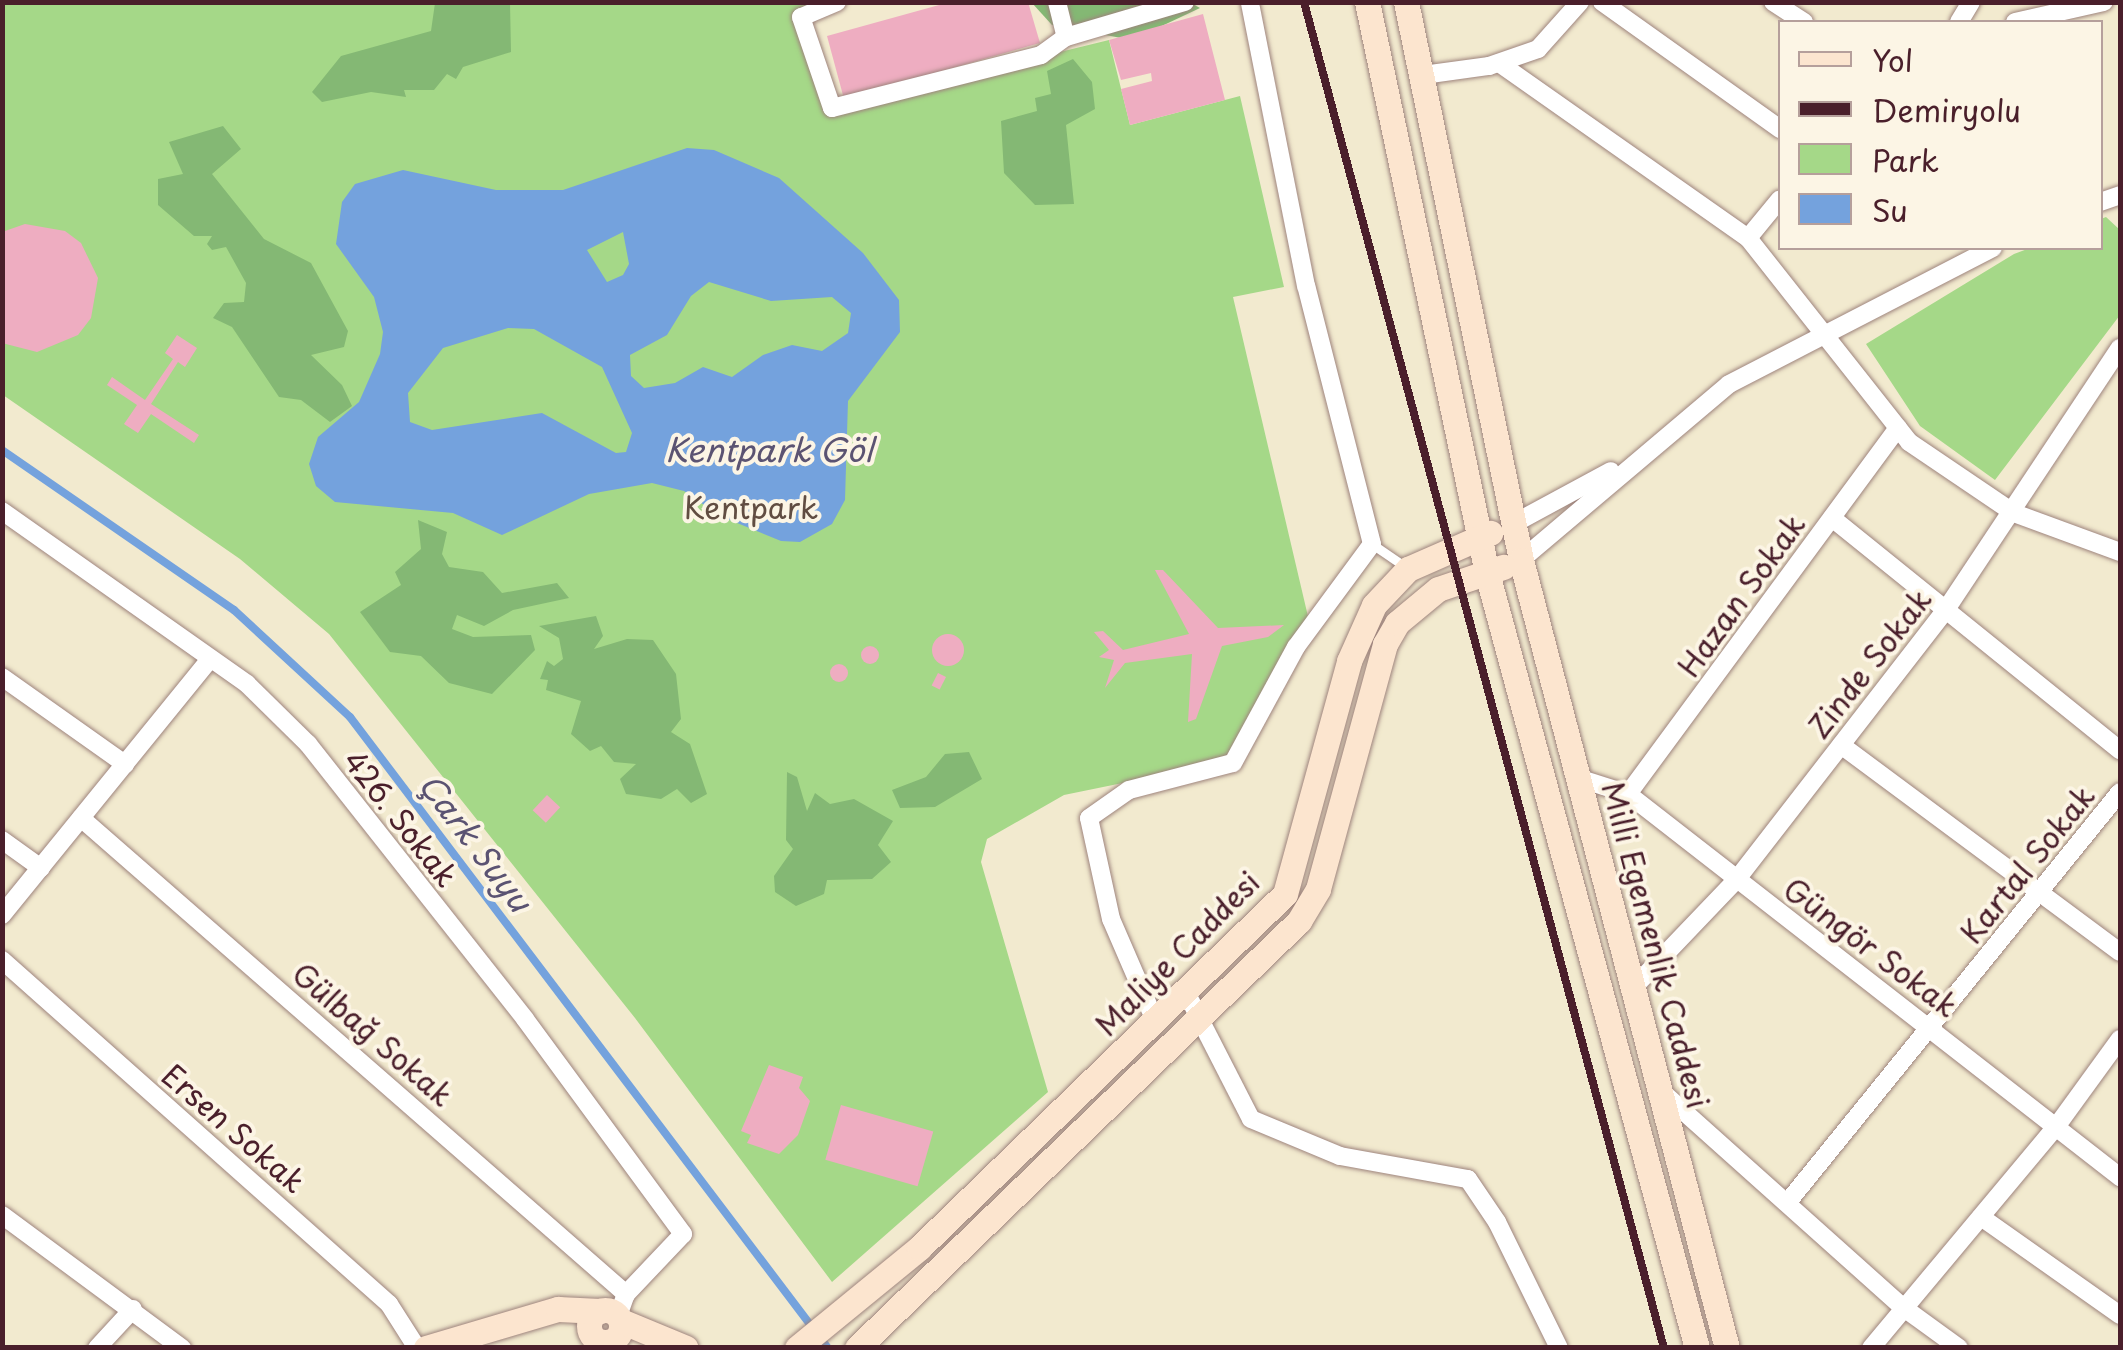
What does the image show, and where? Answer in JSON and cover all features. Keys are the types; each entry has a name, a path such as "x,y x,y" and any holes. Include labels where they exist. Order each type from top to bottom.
{"main road":[{"path":"1367,2 1486,573 1697,1348"},
{"path":"1406,2 1513,524"},
{"name":"Maliye Caddesi","path":"798,1348 860,1298 1156,1023 1285,894 1356,642 1374,605 1408,569 1513,524"},
{"name":"Milli Egemenlik Caddesi","path":"1513,524 1727,1348"},
{"name":"Maliye Caddesi","path":"858,1348 1202,1021 1310,906 1379,662 1397,623 1438,589 1521,560"},
{"path":"426,1348 558,1309 686,1348"}],"street":[{"path":"837,2 801,17 832,108 1042,55 1066,37 1185,2"},
{"path":"1057,2 1066,37"},
{"path":"1156,1023 1111,918 1088,818 1129,790 1233,763 1296,646 1372,544 1306,286 1250,2"},
{"path":"1602,2 1778,128"},
{"path":"1773,2 1801,20"},
{"path":"2024,20 2104,2"},
{"path":"1423,75 1499,63 1538,48 1579,3"},
{"path":"1499,63 1748,238 1830,334 1898,428 2014,513 2120,552"},
{"path":"1748,238 1778,201"},
{"path":"1521,560 1630,462 1729,384 1990,250"},
{"name":"Zinde Sokak","path":"1632,989 1737,879 1945,612 2120,348"},
{"name":"Hazan Sokak","path":"1628,794 1898,428"},
{"path":"1513,524 1630,462"},
{"name":"426. Sokak","path":"2,511 247,684 308,744 683,1234 610,1327"},
{"path":"1832,518 2120,750"},
{"path":"2,915 210,659"},
{"path":"2,677 125,764"},
{"path":"1841,745 2120,952"},
{"name":"Güngör Sokak","path":"1578,778 1628,794 2120,1177"},
{"name":"Kartal Sokak","path":"1787,1203 2120,792"},
{"name":"Gülbağ Sokak","path":"81,818 610,1327"},
{"path":"2,840 41,868"},
{"name":"Ersen Sokak","path":"2,960 389,1304 417,1348"},
{"path":"1187,994 1252,1119 1340,1156 1468,1179 1498,1222 1559,1348"},
{"path":"1871,1348 2056,1127 2120,1039"},
{"path":"1662,1092 1904,1308 1959,1348"},
{"path":"2,1214 182,1348"},
{"path":"1981,1217 2120,1315"},
{"path":"98,1348 133,1309"},
{"path":"1887,1328 1899,1348"}],"lane":[{"path":"1372,544 1408,569"}],"green space":[{"path":"1189,2 1200,8 1132,40 1052,25 1032,3"},
{"name":"Kentpark","path":"3,3 837,3 801,17 832,108 1109,40 1130,125 1240,96 1284,287 1233,297 1310,625 1235,760 1064,795 987,839 981,862 1048,1092 832,1282 635,1018 329,634 240,559 3,395"},
{"path":"435,3 510,3 511,52 463,67 456,79 447,74 434,90 404,90 406,97 371,92 322,102 312,92 341,56 431,31"},
{"path":"1073,59 1092,82 1095,109 1066,125 1074,204 1035,205 1004,173 1001,121 1037,111 1035,98 1051,94 1047,71"},
{"path":"223,126 241,149 212,174 264,239 311,263 348,331 344,347 311,355 342,385 352,406 330,422 301,400 279,397 232,327 213,318 224,303 244,302 246,283 226,247 212,250 207,244 212,236 194,236 158,205 158,179 183,174 169,142"},
{"path":"2103,218 2120,230 2120,315 1995,480 1920,426 1866,344 2014,254 2025,250 2103,250"},
{"path":"418,520 447,532 442,554 449,567 483,572 502,593 557,583 569,598 513,610 484,626 457,615 452,629 473,637 531,635 535,650 492,694 449,683 421,656 390,652 360,612 401,585 395,572 421,549"},
{"path":"596,616 603,636 594,649 627,639 653,640 676,674 681,719 671,732 690,744 707,794 691,803 677,789 661,799 626,794 620,779 636,764 614,762 601,746 590,751 571,734 581,701 546,690 548,680 540,679 547,661 554,666 563,659 559,638 539,626"},
{"path":"969,752 982,779 935,807 900,808 892,790 926,777 945,754"},
{"path":"787,772 797,777 807,811 815,793 830,804 854,799 893,821 878,845 891,862 872,879 827,880 824,894 796,906 775,892 774,876 793,849 786,840"}],"water":[{"name":"Kentpark Göl","path":"687,148 714,150 779,178 863,253 899,300 900,332 848,401 845,500 832,524 800,542 781,541 720,516 684,491 652,483 589,494 502,535 453,513 335,502 316,486 309,464 318,437 359,402 380,354 383,332 374,297 336,244 342,202 355,184 403,170 496,190 563,190","holes":["623,232 629,264 623,275 607,282 587,250","709,282 771,301 832,297 851,313 848,333 822,351 792,345 763,355 732,377 703,367 675,383 644,388 631,376 630,355 667,335 691,296","508,328 534,329 602,367 632,433 626,452 616,453 542,413 432,430 410,422 408,393 443,348"]}],"building":[{"path":"950,2 1028,2 1040,43 844,99 827,36"},
{"path":"1203,14 1225,100 1130,125 1121,89 1152,81 1151,73 1121,80 1109,40"},
{"path":"25,224 65,231 81,243 98,278 91,318 78,335 37,352 2,343 2,232"},
{"path":"177,335 197,348 185,367 178,362 151,404 199,435 194,443 151,414 138,433 124,424 137,405 107,385 112,377 145,400 173,359 165,353"},
{"path":"1155,570 1163,570 1218,628 1284,625 1268,637 1222,646 1196,719 1188,722 1192,654 1125,663 1105,688 1114,660 1099,657 1109,650 1094,632 1103,631 1123,650 1189,634"},
{"path":"948,634 959,639 964,650 959,661 948,666 937,661 932,650 937,639"},
{"path":"870,646 879,655 870,664 861,655"},
{"path":"839,664 848,673 839,682 830,673"},
{"path":"938,673 946,677 940,690 932,685"},
{"path":"547,795 560,807 546,823 533,810"},
{"path":"769,1065 803,1077 799,1088 810,1101 798,1135 779,1154 747,1143 751,1135 741,1131"},
{"path":"841,1105 933,1131 918,1186 825,1160"}],"waterway":[{"name":"Çark Suyu","path":"2,450 234,610 350,717 828,1348"}],"railway":[{"path":"1304,2 1664,1348"}]}
